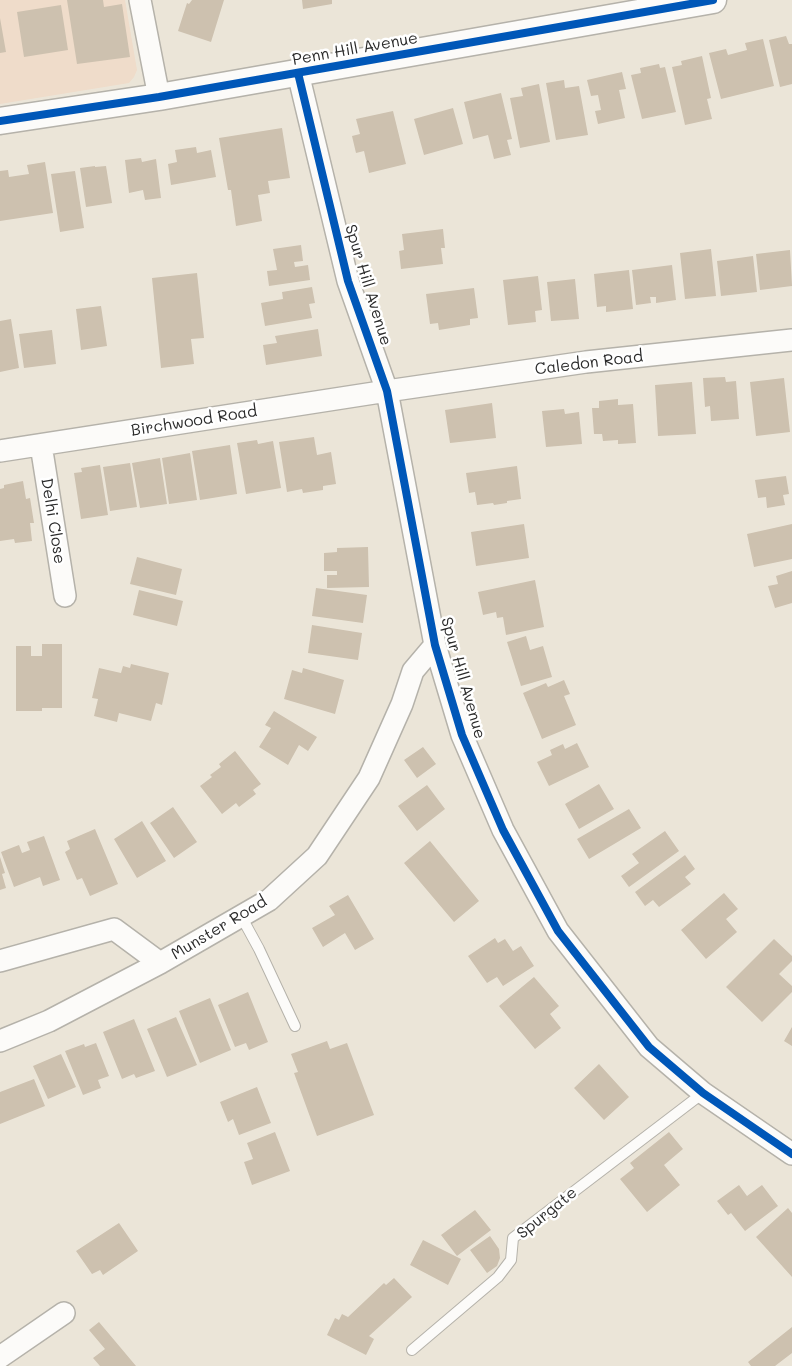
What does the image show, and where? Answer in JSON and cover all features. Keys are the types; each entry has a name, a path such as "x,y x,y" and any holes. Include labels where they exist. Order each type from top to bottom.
{"street":[{"path":"140,0 159,97"},
{"name":"Penn Hill Avenue","path":"0,121 159,97 713,0"},
{"name":"Spur Hill Avenue","path":"298,73 348,281 387,391 435,645 462,735 503,830 558,931 649,1047 703,1093 792,1154"},
{"name":"Caledon Road","path":"387,391 586,362 792,340"},
{"name":"Birchwood Road","path":"0,451 387,391"},
{"name":"Delhi Close","path":"41,446 65,596"},
{"name":"Munster Road","path":"0,1041 49,1021 160,963 269,900 317,856 369,778 402,704 413,671 435,645"},
{"path":"0,961 114,929 160,963"},
{"path":"0,1356 64,1313"}],"lane":[{"path":"241,916 296,1026"},
{"name":"Spurgate","path":"412,1350 498,1277 511,1260 513,1238 703,1093"}],"shaded area":[{"path":"0,0 125,0 137,70 134,77 129,83 0,104"}],"building":[{"path":"67,0 103,0 104,7 122,4 130,57 77,64"},
{"path":"192,0 224,0 211,42 178,31 187,3 189,4"},
{"path":"302,0 332,0 332,4 303,9"},
{"path":"61,5 68,50 24,57 17,12"},
{"path":"0,18 6,52 0,53"},
{"path":"786,36 789,44 792,44 792,84 780,87 769,40"},
{"path":"763,39 774,86 721,99 709,53 726,49 728,55 747,50 745,43"},
{"path":"702,56 711,98 707,99 712,119 685,125 672,67 682,65 681,61"},
{"path":"659,64 660,68 665,67 676,112 642,119 631,75 641,73 640,68"},
{"path":"622,72 626,89 619,90 625,118 598,124 595,111 601,110 598,95 591,96 587,80"},
{"path":"564,80 565,88 579,86 588,135 556,140 546,83"},
{"path":"539,84 550,142 520,148 510,98 523,96 521,88"},
{"path":"501,93 512,139 507,140 511,155 494,159 488,135 473,139 464,102"},
{"path":"453,108 463,144 424,155 414,119"},
{"path":"393,111 406,164 369,173 364,151 356,153 352,136 360,134 356,119"},
{"path":"282,128 290,178 268,181 270,193 258,195 262,221 236,226 231,190 228,190 219,138"},
{"path":"196,147 197,153 211,150 216,177 171,185 168,164 177,162 175,150"},
{"path":"141,158 142,162 156,159 161,198 145,200 143,190 129,193 125,160"},
{"path":"45,162 53,213 0,221 0,171 8,170 9,177 29,174 27,165"},
{"path":"106,166 112,203 86,207 80,168"},
{"path":"75,171 84,228 60,232 51,174"},
{"path":"443,229 445,248 441,248 443,264 401,269 399,251 404,250 402,234"},
{"path":"301,245 303,261 294,262 295,267 308,265 310,280 269,286 267,271 277,270 273,249"},
{"path":"711,249 716,296 685,299 680,253"},
{"path":"790,250 792,286 760,290 756,254"},
{"path":"753,256 757,292 721,296 717,261"},
{"path":"672,265 676,300 656,303 656,297 650,297 651,303 636,305 632,270"},
{"path":"629,270 633,309 606,312 606,306 597,307 594,274"},
{"path":"197,273 204,338 191,339 194,364 161,368 152,278"},
{"path":"538,276 542,310 535,311 536,322 508,325 503,280"},
{"path":"575,279 579,319 551,321 547,282"},
{"path":"312,287 315,303 309,304 312,318 265,326 261,303 283,299 282,292"},
{"path":"474,288 478,318 470,319 470,325 439,330 438,323 430,324 426,294"},
{"path":"101,306 107,346 81,350 76,309"},
{"path":"11,319 19,368 0,372 0,321"},
{"path":"318,329 322,356 266,365 263,345 277,343 275,336"},
{"path":"52,330 56,364 24,368 19,334"},
{"path":"725,377 726,382 736,381 739,419 711,421 710,406 705,407 703,378"},
{"path":"784,378 790,432 756,436 750,382"},
{"path":"692,382 696,434 658,436 655,385"},
{"path":"618,399 618,405 633,404 636,443 618,444 618,440 603,441 602,434 594,434 592,408 599,408 599,401"},
{"path":"492,403 496,438 450,443 445,410"},
{"path":"564,409 565,414 579,412 582,444 546,447 542,411"},
{"path":"314,437 317,455 331,452 336,484 323,486 323,490 303,493 302,489 287,492 279,442"},
{"path":"257,440 258,444 273,441 281,488 246,494 237,443"},
{"path":"230,445 237,494 200,500 192,451"},
{"path":"190,453 197,500 169,504 162,458"},
{"path":"160,458 167,504 140,508 132,463"},
{"path":"130,463 137,507 110,511 103,467"},
{"path":"100,465 108,515 81,519 74,473 82,472 81,468"},
{"path":"517,466 521,499 494,505 493,503 477,505 475,492 469,493 466,473"},
{"path":"786,476 789,494 783,495 785,505 767,508 766,497 758,498 755,480"},
{"path":"23,481 26,499 30,498 34,523 30,523 32,541 15,543 14,539 0,541 0,489 4,488 4,485"},
{"path":"524,524 529,558 476,566 471,532"},
{"path":"792,524 792,559 754,567 747,534"},
{"path":"368,547 369,587 327,588 327,575 337,575 337,571 324,571 324,553 337,552 337,548"},
{"path":"137,557 182,569 176,595 130,584"},
{"path":"792,571 792,603 775,608 768,586 778,584 776,576"},
{"path":"535,580 544,627 506,635 503,617 497,618 496,612 483,615 478,592"},
{"path":"316,588 367,595 363,623 312,616"},
{"path":"139,590 183,601 177,626 133,615"},
{"path":"312,625 362,633 358,660 308,653"},
{"path":"526,636 530,650 543,646 552,677 521,686 507,642"},
{"path":"42,644 62,644 62,708 42,708 42,711 16,711 16,646 31,646 31,656 42,656"},
{"path":"131,664 169,673 162,705 156,703 151,721 119,713 117,722 94,716 98,699 92,698 99,668 121,673 123,666 130,668"},
{"path":"303,668 344,680 335,714 284,699 292,670 302,673"},
{"path":"564,680 570,694 564,696 576,725 542,739 523,693 546,683 548,687"},
{"path":"274,711 317,737 308,751 299,745 288,765 259,747 271,728 265,725"},
{"path":"577,743 589,767 549,786 537,762 552,755 550,750 563,744 565,749"},
{"path":"423,747 436,764 417,778 404,760"},
{"path":"235,751 261,784 253,790 256,794 239,807 236,803 222,814 200,786 221,767 219,764"},
{"path":"599,784 614,809 579,829 565,804"},
{"path":"427,785 445,809 417,831 398,806"},
{"path":"173,807 197,842 174,858 150,823"},
{"path":"629,809 641,828 589,859 577,839"},
{"path":"142,821 166,861 137,878 114,839"},
{"path":"95,829 118,884 90,896 82,878 77,880 65,852 70,849 67,841"},
{"path":"665,831 679,851 629,887 621,876 639,863 632,854"},
{"path":"44,836 60,880 43,886 40,877 14,887 1,852 19,845 22,853 30,850 27,842"},
{"path":"430,841 479,901 454,922 404,863"},
{"path":"685,855 695,869 685,877 691,884 659,907 653,900 645,906 635,892"},
{"path":"0,857 5,873 2,874 6,888 0,890"},
{"path":"724,893 738,909 726,919 737,932 706,959 681,930"},
{"path":"348,895 374,939 355,950 345,933 323,947 312,928 335,915 329,906"},
{"path":"495,938 498,943 505,939 513,951 521,946 534,966 503,986 497,977 487,983 468,956"},
{"path":"774,939 792,956 792,961 779,974 792,986 792,992 762,1022 726,987"},
{"path":"534,977 559,1006 550,1014 561,1028 535,1049 499,1006"},
{"path":"248,992 268,1042 249,1050 246,1043 235,1047 218,1005"},
{"path":"210,998 231,1050 200,1063 179,1011"},
{"path":"176,1017 197,1065 167,1077 147,1029"},
{"path":"134,1019 155,1071 136,1078 134,1074 122,1079 103,1032"},
{"path":"792,1027 792,1046 784,1041"},
{"path":"327,1041 330,1049 347,1043 374,1115 317,1136 294,1073 298,1072 291,1054"},
{"path":"96,1043 109,1076 98,1080 101,1088 83,1095 65,1051 84,1044 85,1047"},
{"path":"61,1054 76,1087 48,1099 33,1066"},
{"path":"599,1064 629,1097 604,1120 574,1088"},
{"path":"34,1079 45,1106 0,1124 0,1092"},
{"path":"257,1087 271,1123 239,1135 233,1119 228,1122 220,1102"},
{"path":"275,1132 290,1171 252,1185 244,1162 253,1159 247,1143"},
{"path":"669,1132 683,1149 664,1165 680,1185 647,1212 620,1179 634,1168 630,1163"},
{"path":"739,1185 747,1196 762,1185 778,1206 745,1231 731,1213 728,1215 717,1201"},
{"path":"788,1208 792,1213 792,1277 756,1237"},
{"path":"475,1210 491,1230 457,1256 441,1235"},
{"path":"119,1223 138,1251 103,1275 100,1270 92,1274 76,1251"},
{"path":"490,1236 499,1249 500,1258 497,1266 487,1273 470,1250"},
{"path":"423,1240 461,1259 448,1285 410,1265"},
{"path":"394,1278 412,1297 369,1336 374,1339 366,1355 327,1335 335,1318 339,1320 342,1314 348,1317 384,1283 386,1285"},
{"path":"99,1322 136,1366 100,1366 93,1358 105,1349 89,1330"},
{"path":"792,1327 792,1353 775,1366 751,1366 748,1362"}],"cycle path":[{"path":"0,121 159,97 713,0"},
{"path":"298,73 348,281 387,391 435,645 462,735 503,830 558,931 649,1047 703,1093 792,1154"}]}
